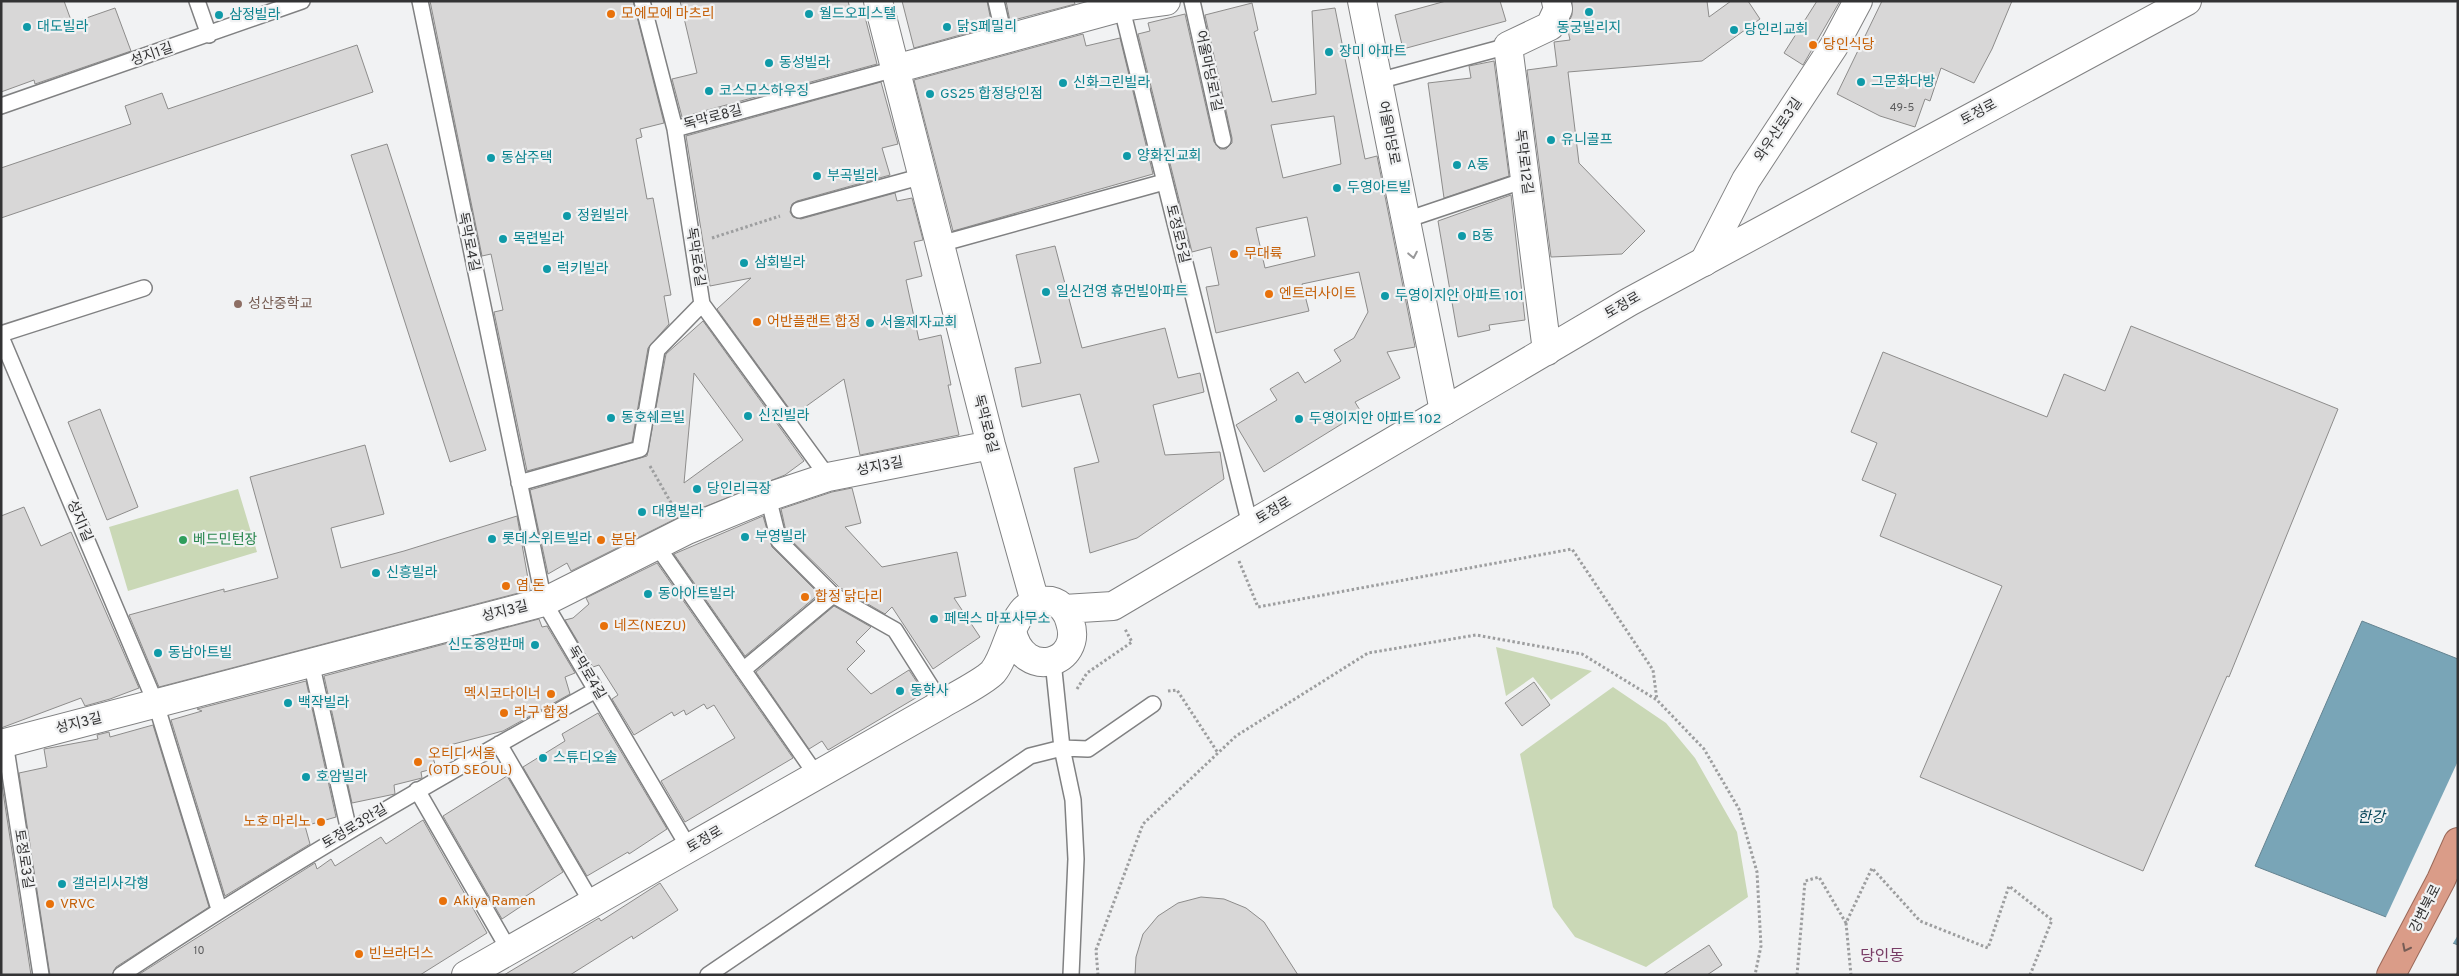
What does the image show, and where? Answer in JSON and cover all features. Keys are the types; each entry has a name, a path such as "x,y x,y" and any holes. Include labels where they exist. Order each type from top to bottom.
{"highway":[{"name":"강변북로","path":"2391,975 2441,880 2458,842"}],"street":[{"name":"독막로8길","path":"878,1 991,445 1035,602"},
{"path":"895,68 1005,40 1121,4 1166,1"},
{"name":"어울마당로","path":"1362,1 1444,411"},
{"path":"1508,46 1550,26 1558,9 1556,1"},
{"name":"와우산로3길","path":"1704,262 1746,180 1834,46 1858,1"},
{"name":"토정로","path":"1064,609 1113,606 1629,302 2170,5"},
{"name":"독막로12길","path":"1508,46 1547,351"},
{"name":"성지3길","path":"3,743 544,602 687,530 768,497 828,477 991,445"},
{"path":"1052,601 1064,609 1072,628 1053,655 1023,655 1015,644 1012,631 1020,613 1035,602 1052,601"},
{"path":"992,673 1053,655 1113,606"},
{"name":"토정로","path":"466,975 817,776 992,673 1004,653 1012,631"}],"lane":[{"path":"197,1 209,35"},
{"name":"성지1길","path":"1,106 302,1"},
{"name":"독막로4길","path":"420,1 544,602 689,848"},
{"name":"독막로6길","path":"642,1 675,129 702,304 828,477"},
{"path":"996,1 1005,40"},
{"name":"어울마당로1길","path":"1192,1 1223,140"},
{"name":"토정로5길","path":"1121,4 1164,182 1240,532"},
{"path":"1378,81 1508,46"},
{"name":"독막로8길","path":"675,129 895,68"},
{"path":"799,210 923,176"},
{"path":"1406,220 1525,180"},
{"path":"940,244 1164,182"},
{"path":"1,336 144,288"},
{"path":"519,483 640,449 657,350 702,304"},
{"name":"성지1길","path":"1,336 156,704"},
{"path":"768,497 779,540 833,595 895,630 942,704"},
{"path":"656,546 817,776"},
{"path":"743,670 833,595"},
{"path":"1053,655 1062,748 1073,800 1075,849 1071,975"},
{"path":"311,662 349,831"},
{"name":"토정로3안길","path":"121,975 219,909 417,790 596,690"},
{"path":"156,704 219,909"},
{"path":"708,975 1030,756 1062,748 1088,749 1153,704"},
{"name":"토정로3길","path":"3,743 41,975"},
{"path":"499,744 592,903"},
{"path":"417,790 509,950"}],"path":[{"path":"693,244 799,210"},
{"path":"640,449 687,530"},
{"path":"1240,532 1258,607 1572,549 1653,670 1657,700"},
{"path":"1074,694 1086,673 1132,642 1113,606"},
{"path":"1098,975 1096,950 1143,824 1236,736 1368,654 1476,635 1582,654 1657,700 1704,749 1739,808 1757,872 1761,946 1755,975"},
{"path":"1162,692 1178,690 1218,753"},
{"path":"1846,923 1872,868 1920,921 1988,948 2009,886 2052,920 2030,975"},
{"path":"1798,975 1805,881 1819,877 1846,923 1851,975"}],"green space":[{"name":"베드민턴장","path":"238,489 257,552 128,591 109,527"},
{"path":"1496,647 1592,671 1551,700 1533,677 1506,696"},
{"path":"1613,687 1666,723 1695,758 1737,832 1748,897 1646,967 1575,937 1553,907 1520,754"}],"water":[{"name":"한강","path":"2362,621 2458,659 2458,945 2255,866"}],"pier":[{"path":"2458,761 2458,935 2452,945 2385,919"}],"building":[{"path":"1,1 64,1 72,23 115,8 131,51 35,84 34,80 1,92"},
{"path":"430,1 633,1 664,123 640,129 642,137 636,139 647,199 653,198 671,295 664,296 669,324 648,348 632,442 527,471 494,312 503,310 491,254 482,256"},
{"path":"680,1 848,1 852,16 864,13 877,64 682,117 672,79 697,73"},
{"name":"닭S페밀리","path":"902,1 987,1 992,26 914,48"},
{"path":"1006,1 1074,1 1075,4 1010,21"},
{"path":"1446,1 1500,1 1506,21 1403,49 1395,15"},
{"path":"1572,1 1707,1 1709,17 1731,1 1748,1 1760,19 1702,61 1568,72 1579,163 1645,231 1622,254 1551,257 1527,70 1557,66 1554,42 1570,40 1567,26 1572,15"},
{"path":"1817,1 1840,1 1803,65 1784,53"},
{"path":"1882,1 2012,1 1992,49 1974,83 1941,68 1930,101 1925,99 1915,127 1880,116 1837,94"},
{"path":"1252,3 1258,30 1254,32 1272,102 1316,94 1312,11 1335,8 1365,159 1377,156 1415,347 1387,352 1400,378 1355,402 1361,412 1264,472 1236,425 1277,400 1270,389 1298,372 1305,383 1341,361 1334,350 1354,338 1368,312 1359,272 1302,284 1309,311 1216,333 1206,287 1219,285 1211,247 1192,252 1138,34 1150,31 1148,23 1185,14 1214,142 1220,149 1226,149 1232,143 1232,138 1205,15","holes":["1334,116 1341,164 1283,178 1271,125","1307,217 1315,256 1265,268 1256,228"]},
{"path":"1083,34 1086,46 1120,38 1153,174 953,231 914,80"},
{"path":"357,45 373,92 1,218 1,168 131,124 125,106 162,93 168,109"},
{"path":"1494,61 1509,176 1444,198 1428,83 1471,78 1469,66"},
{"path":"881,82 898,144 882,148 890,175 797,201 792,204 790,212 793,217 801,219 895,193 897,201 912,198 923,240 914,242 922,276 906,280 919,340 941,335 951,385 948,385 959,435 860,455 844,379 794,415 717,309 751,278 710,286 686,136"},
{"path":"387,144 486,450 450,462 351,155"},
{"path":"1511,195 1525,320 1489,325 1490,330 1458,337 1438,221"},
{"path":"1055,246 1082,348 1165,328 1178,378 1200,373 1204,392 1153,405 1165,455 1220,452 1224,479 1137,538 1090,553 1074,468 1099,462 1080,394 1022,407 1015,368 1041,363 1016,255"},
{"path":"703,321 804,461 785,475 681,516 571,571 567,563 548,574 530,490 647,456 666,354","holes":["694,373 743,440 684,483"]},
{"path":"2131,326 2338,409 2229,677 2227,676 2143,871 1920,777 2002,586 1880,536 1896,494 1862,480 1877,443 1851,432 1883,352 2047,417 2064,374 2105,391"},
{"path":"100,409 138,507 107,520 68,422"},
{"path":"365,445 384,514 331,528 341,568 404,551 517,516 530,590 159,687 129,615 224,589 224,592 278,578 250,477"},
{"path":"852,488 861,523 845,527 882,567 957,552 966,596 954,598 980,637 933,669 892,607 885,614 839,587 787,536 781,509 832,492"},
{"path":"24,507 41,546 71,532 139,688 85,706 81,698 1,728 1,516"},
{"path":"763,516 772,547 819,594 745,656 674,554"},
{"path":"657,563 793,758 685,822 661,781 735,738 714,705 707,709 704,704 686,715 684,710 674,716 672,712 634,735 612,699 618,695 599,665 593,667 565,620 573,618 589,604 586,598"},
{"path":"834,606 871,627 856,642 865,651 847,669 871,694 909,670 924,693 828,750 822,741 809,749 756,672"},
{"path":"539,619 542,627 547,626 575,673 565,677 570,694 503,731 431,750 436,768 421,772 422,778 394,785 395,794 352,803 324,676"},
{"path":"306,681 336,817 305,826 310,844 225,896 171,720 202,711 197,709"},
{"path":"1534,682 1550,705 1522,726 1505,703"},
{"path":"598,713 667,829 629,854 628,852 587,876 523,767 565,741 562,734"},
{"path":"153,725 209,907 116,967 112,975 50,975 19,773 47,767 44,749 98,739 97,735 109,732 110,737"},
{"path":"507,776 563,872 523,898 526,903 502,919 443,816"},
{"path":"1,779 31,975 1,975"},
{"path":"423,820 487,933 420,975 138,975 315,863 317,869 331,859 335,866 381,837 386,844"},
{"path":"660,883 678,910 633,939 632,936 570,975 504,975 599,918 601,921"},
{"path":"1201,897 1224,899 1246,908 1264,922 1298,975 1135,975 1136,957 1143,934 1158,916 1178,903"},
{"path":"1709,945 1722,965 1707,975 1663,975"}],"place":[{"name":"동궁빌리지","path":"1589,12"},
{"name":"모에모에 마츠리","path":"611,14"},
{"name":"월드오피스텔","path":"809,14"},
{"name":"삼정빌라","path":"219,15"},
{"name":"대도빌라","path":"27,27"},
{"name":"닭S페밀리","path":"947,27"},
{"name":"당인리교회","path":"1734,30"},
{"name":"당인식당","path":"1813,45"},
{"name":"장미 아파트","path":"1329,52"},
{"name":"동성빌라","path":"769,63"},
{"name":"그문화다방","path":"1861,82"},
{"name":"신화그린빌라","path":"1063,83"},
{"name":"코스모스하우징","path":"709,91"},
{"name":"GS25 합정당인점","path":"930,94"},
{"name":"유니골프","path":"1551,140"},
{"name":"양화진교회","path":"1127,156"},
{"name":"동삼주택","path":"491,158"},
{"name":"A동","path":"1457,165"},
{"name":"부곡빌라","path":"817,176"},
{"name":"두영아트빌","path":"1337,188"},
{"name":"정원빌라","path":"567,216"},
{"name":"B동","path":"1462,236"},
{"name":"목련빌라","path":"503,239"},
{"name":"무대륙","path":"1234,254"},
{"name":"삼회빌라","path":"744,263"},
{"name":"럭키빌라","path":"547,269"},
{"name":"일신건영 휴먼빌아파트","path":"1046,292"},
{"name":"엔트러사이트","path":"1269,294"},
{"name":"두영이지안 아파트 101","path":"1385,296"},
{"name":"성산중학교","path":"238,304"},
{"name":"어반플랜트 합정","path":"757,322"},
{"name":"서울제자교회","path":"870,323"},
{"name":"신진빌라","path":"748,416"},
{"name":"동호쉐르빌","path":"611,418"},
{"name":"두영이지안 아파트 102","path":"1299,419"},
{"name":"당인리극장","path":"697,489"},
{"name":"대명빌라","path":"642,512"},
{"name":"부영빌라","path":"745,537"},
{"name":"롯데스위트빌라","path":"492,539"},
{"name":"베드민턴장","path":"183,540"},
{"name":"분담","path":"601,540"},
{"name":"신흥빌라","path":"376,573"},
{"name":"염 돈","path":"506,586"},
{"name":"동아아트빌라","path":"648,594"},
{"name":"합정 닭다리","path":"805,597"},
{"name":"페덱스 마포사무소","path":"934,619"},
{"name":"네즈(NEZU)","path":"604,626"},
{"name":"신도중앙판매","path":"535,645"},
{"name":"동남아트빌","path":"158,653"},
{"name":"동학사","path":"900,691"},
{"name":"멕시코다이너","path":"551,694"},
{"name":"백작빌라","path":"288,703"},
{"name":"라구 합정","path":"504,713"},
{"name":"스튜디오솔","path":"543,758"},
{"name":"오티디 서울 (OTD SEOUL)","path":"418,762"},
{"name":"호암빌라","path":"306,777"},
{"name":"노호 마리노","path":"321,822"},
{"name":"갤러리사각형","path":"62,884"},
{"name":"Akiya Ramen","path":"443,901"},
{"name":"VRVC","path":"50,904"},
{"name":"빈브라더스","path":"359,954"}],"district":[{"name":"당인동","path":"1882,957"}]}
